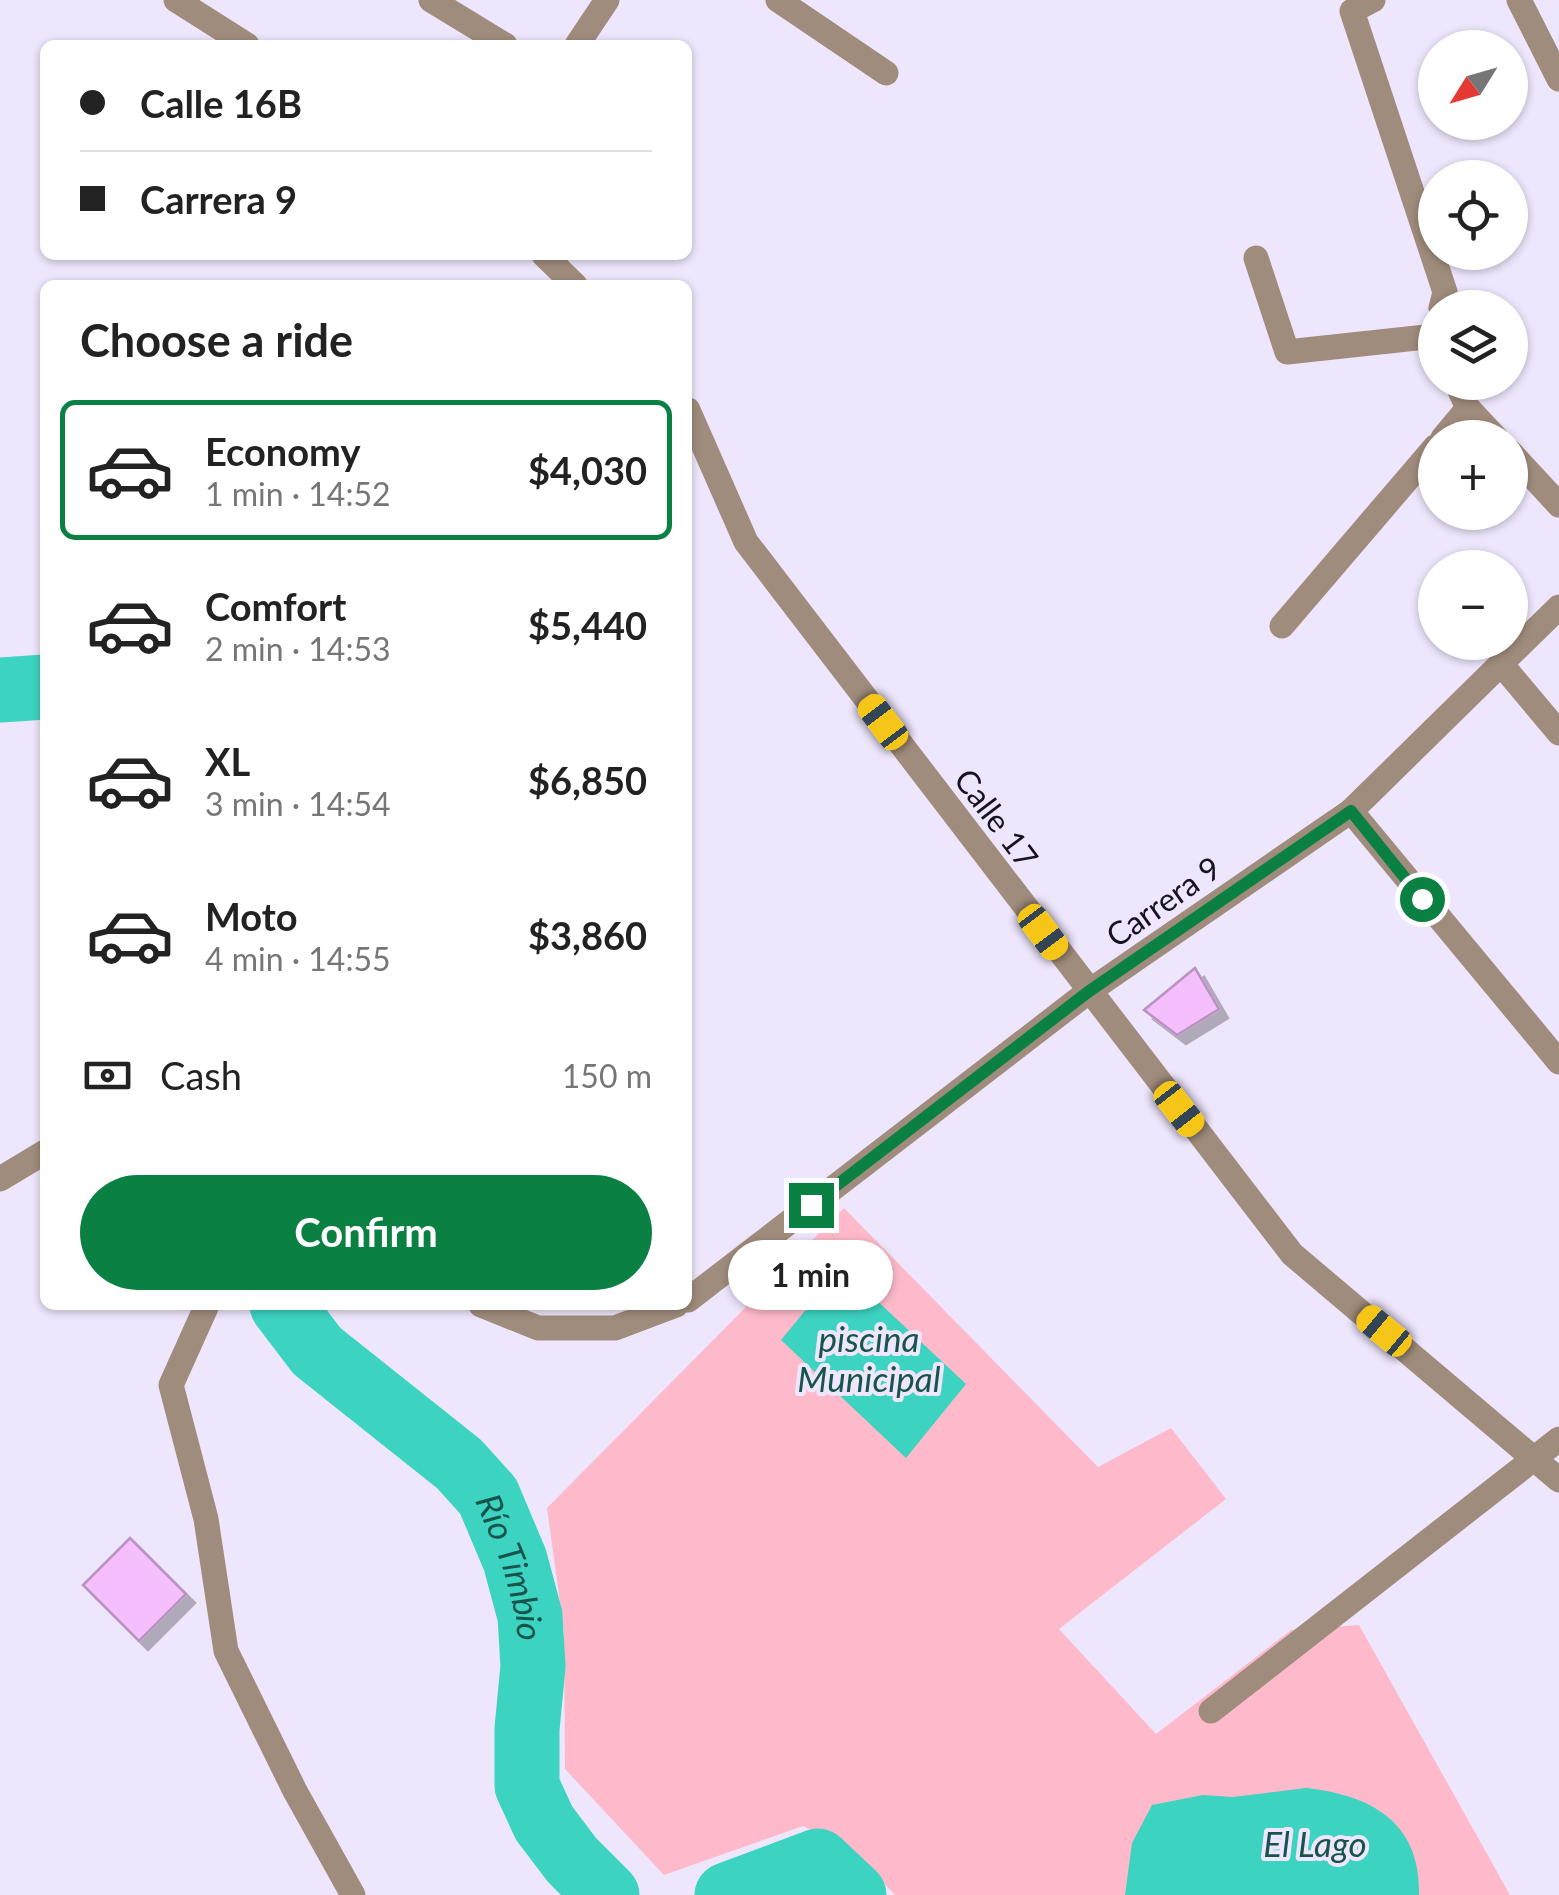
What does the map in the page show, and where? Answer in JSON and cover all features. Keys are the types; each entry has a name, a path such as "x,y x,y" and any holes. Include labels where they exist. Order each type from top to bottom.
{"street":[{"path":"176,0 239,40"},
{"path":"431,0 497,40"},
{"path":"580,40 607,0"},
{"path":"778,0 886,73"},
{"path":"1373,0 1352,11 1444,290"},
{"path":"1519,0 1559,80"},
{"path":"1256,258 1287,352 1418,338"},
{"path":"549,260 570,280"},
{"path":"1464,400 1479,420"},
{"path":"1458,420 1468,408"},
{"name":"Calle 17","path":"692,419 746,542 1292,1254 1559,1480"},
{"path":"1282,626 1418,467"},
{"path":"1528,471 1559,505"},
{"name":"Carrera 9","path":"692,1297 1088,992 1351,811 1559,607"},
{"path":"1502,665 1559,733"},
{"path":"1351,811 1553,1046"},
{"path":"0,1180 40,1155"},
{"path":"205,1310 171,1386 206,1519 226,1651 295,1791 354,1895"},
{"path":"493,1310 538,1328 615,1328 663,1310"},
{"path":"1212,1711 1559,1439"}],"shaded area":[{"name":"El Lago","path":"844,1208 1098,1467 1171,1428 1226,1499 1059,1629 1156,1734 1291,1630 1359,1625 1510,1895 895,1895 853,1851 803,1826 664,1875 565,1769 564,1631 547,1508"}],"water":[{"name":"piscina Municipal","path":"841,1267 966,1384 906,1458 781,1340"},
{"name":"El Lago","path":"1306,1788 1352,1798 1388,1817 1402,1831 1411,1849 1419,1895 1125,1895 1132,1843 1152,1805 1203,1795 1233,1797"}],"building":[{"path":"1195,968 1219,1009 1177,1035 1144,1010"},
{"path":"130,1538 186,1594 139,1641 83,1585"}],"waterway":[{"name":"Río Timbio","path":"0,690 40,687"},
{"name":"Río Timbio","path":"286,1310 317,1351 459,1464 488,1496 515,1560 530,1616 533,1666 527,1786 544,1823 572,1860 607,1895"},
{"name":"Río Timbio","path":"727,1895 818,1861 854,1895"}],"route":[{"path":"811,1205 1088,992 1351,811 1422,899"}]}
